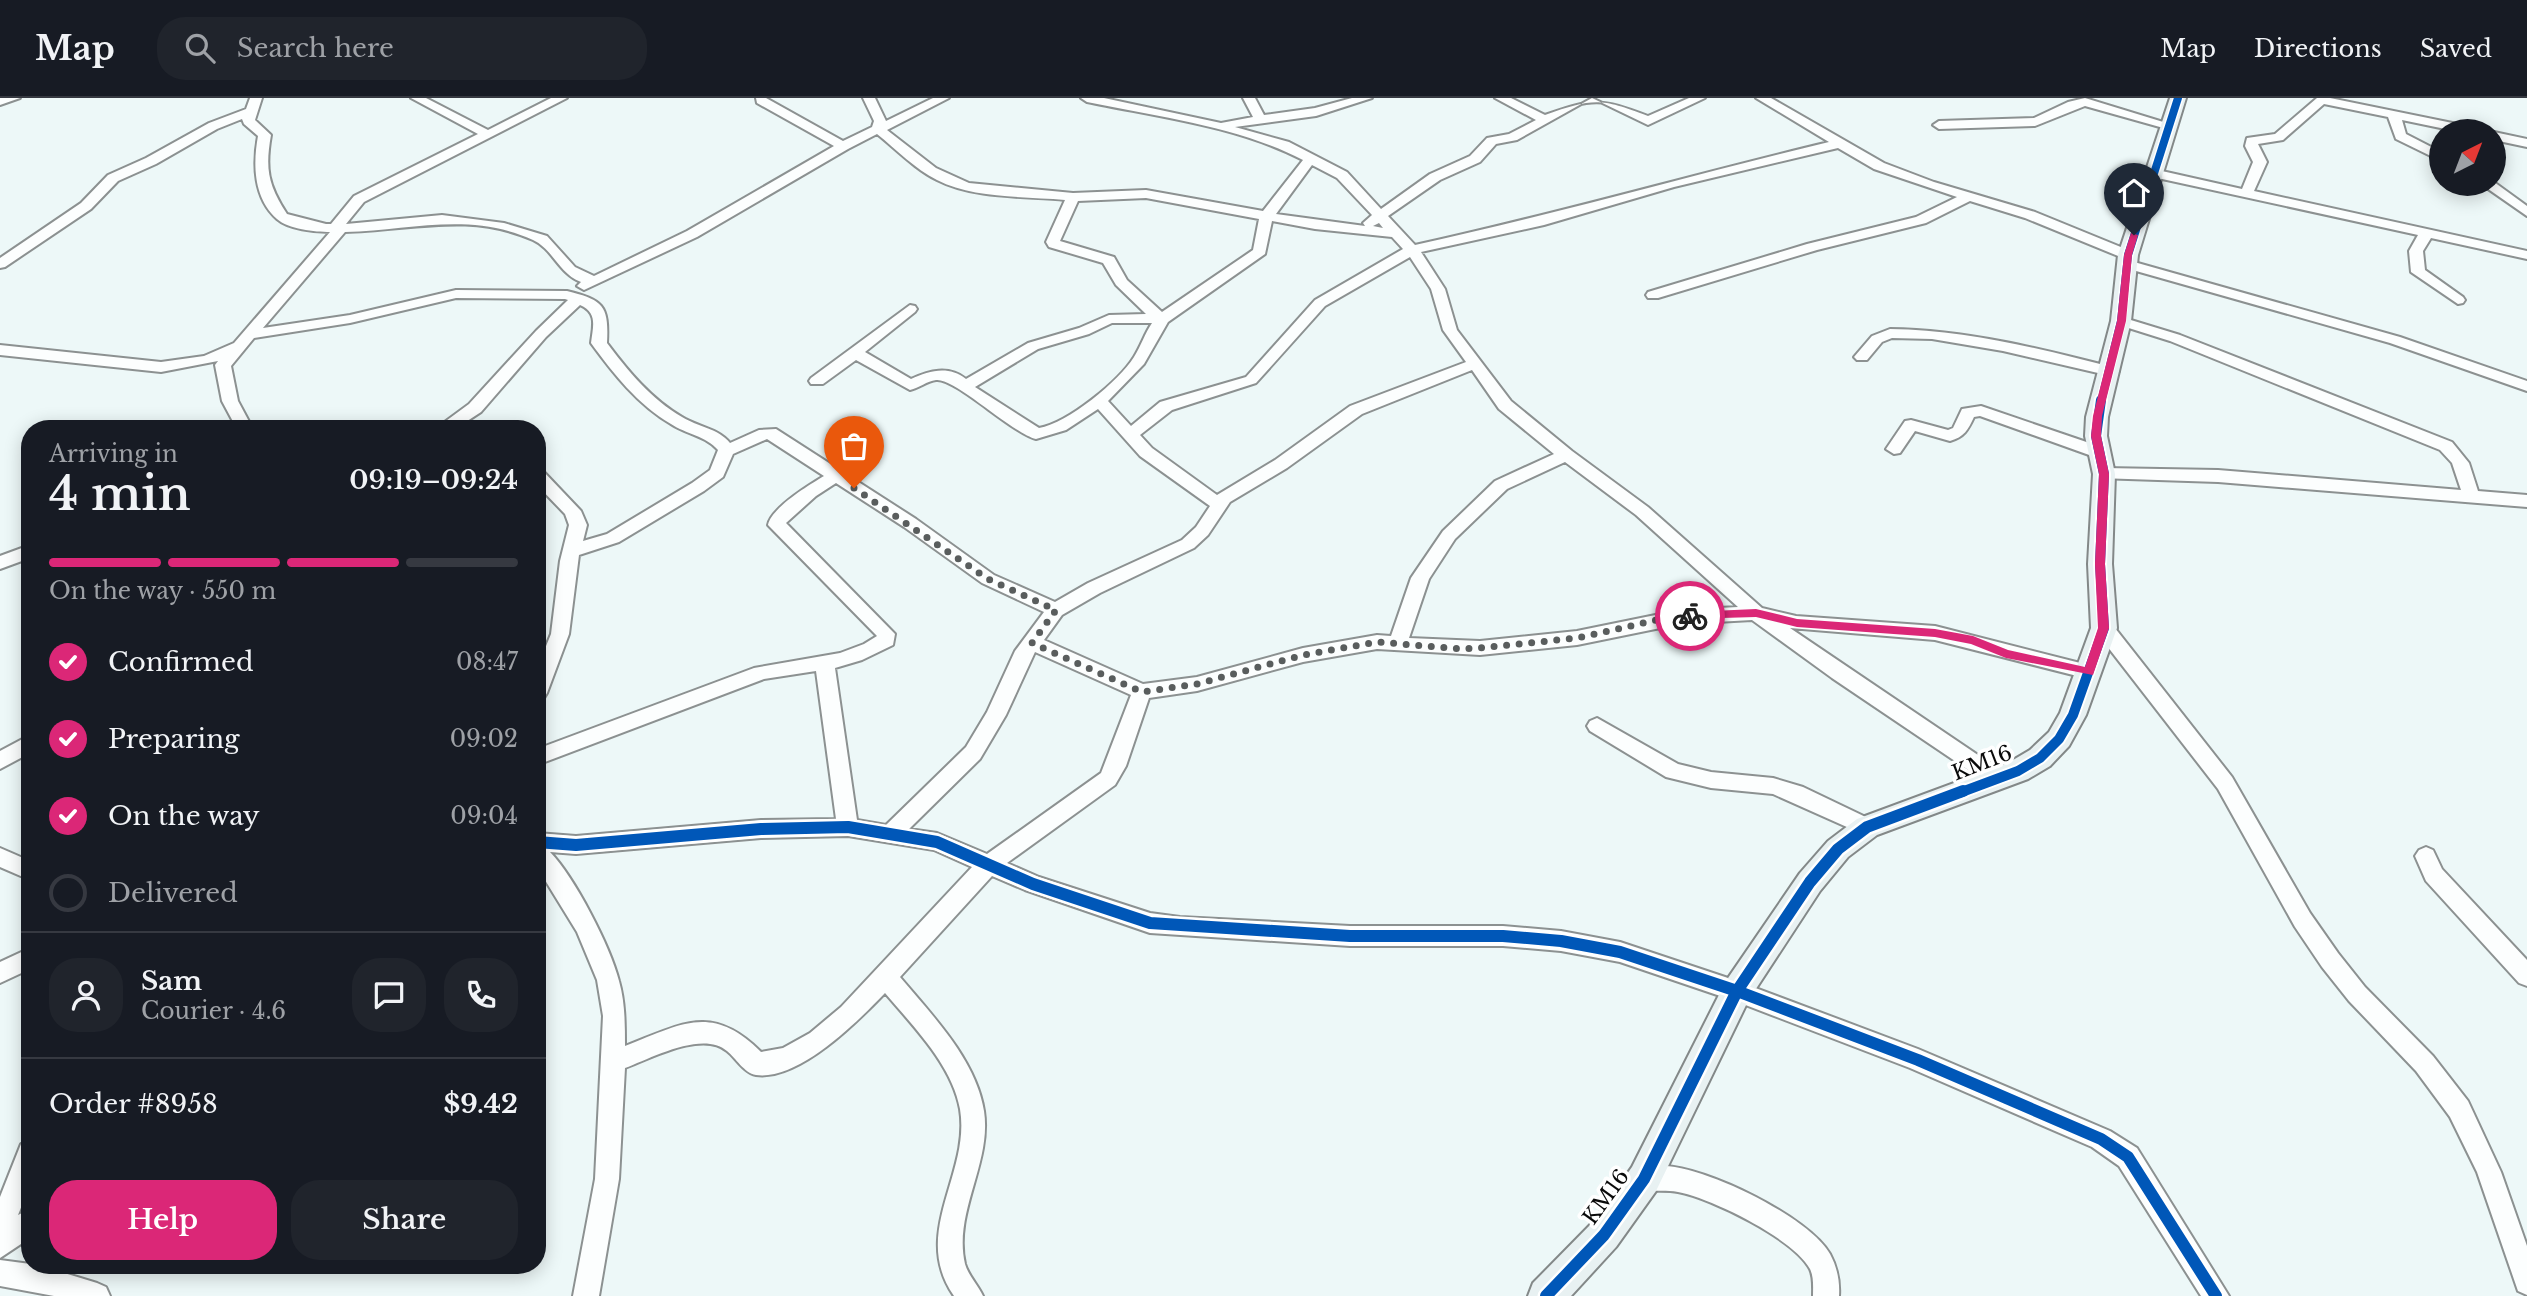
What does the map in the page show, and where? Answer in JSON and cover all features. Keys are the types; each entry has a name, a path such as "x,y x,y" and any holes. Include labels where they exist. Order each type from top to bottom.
{"street":[{"path":"0,101 14,98"},
{"path":"257,98 248,121 265,135 260,160 265,190 274,208 287,220 331,229 438,220 478,223 539,237 559,260 594,277"},
{"path":"417,98 489,135"},
{"path":"0,350 142,367 216,363 243,340 331,229 363,195 419,171 561,98"},
{"path":"869,98 880,121 878,129"},
{"path":"457,420 475,408 573,296 594,277 692,234 843,146 943,98"},
{"path":"1087,98 1215,125 1284,145 1342,175 1412,250 1438,289 1450,330 1505,405 1566,455 1642,511 1756,613 1839,673 1999,780"},
{"path":"1249,98 1261,121"},
{"path":"1215,125 1261,121 1332,109 1366,98"},
{"path":"1501,98 1544,119"},
{"path":"1360,230 1434,177 1475,159 1492,141 1513,137 1586,98"},
{"path":"1598,98 1648,121 1699,98"},
{"path":"1763,98 1837,144 1904,176 2030,215 2128,260 2406,344 2527,386"},
{"name":"KM16","path":"1546,1296 1604,1235 1644,1179 1737,991 1810,882 1838,849 1867,827 1999,780 2040,758 2059,739 2073,715 2104,628 2100,564 2101,463 2098,416 2121,321 2128,260 2152,173 2178,98"},
{"path":"2247,192 2260,162 2251,146 2252,141 2279,137 2323,99 2429,122"},
{"path":"761,100 843,146"},
{"path":"1939,125 2035,122 2049,118 2074,103 2085,102 2167,125"},
{"path":"0,264 86,206 113,178 151,161 213,127 250,112"},
{"path":"2394,115 2400,136 2429,151"},
{"path":"1253,137 1261,121"},
{"path":"878,129 924,167 958,185 1073,197 1146,194 1266,217 1397,233"},
{"path":"2506,139 2527,143"},
{"path":"1129,435 1166,406 1251,380 1320,303 1347,285 1412,250 1553,218 1670,184 1837,144"},
{"path":"855,353 909,385 936,374 956,378 1036,434 1051,432 1100,401 1124,380 1140,360 1160,319 1261,251 1266,217 1311,158"},
{"path":"2152,173 2527,255"},
{"path":"2506,191 2527,196"},
{"path":"2505,196 2527,212"},
{"path":"1073,197 1054,244 1109,260 1121,282 1160,319"},
{"path":"1653,295 1812,247 1921,220 1970,197"},
{"path":"2426,234 2416,251 2418,272 2458,300"},
{"path":"243,340 470,293 573,296 598,309 601,317 599,343 627,379 650,402 678,422 719,441 726,450"},
{"path":"817,381 910,309"},
{"path":"965,386 1032,346 1084,331 1109,319 1160,319"},
{"path":"2121,321 2175,338 2446,446 2457,454 2463,465 2472,498"},
{"path":"1862,356 1877,339 1890,333 1932,334 2003,346 2111,371"},
{"path":"216,363 240,420"},
{"path":"891,833 973,753 996,715 1022,656 1056,610 1094,588 1188,544 1202,531 1218,504 1356,410 1474,363"},
{"path":"1100,401 1146,452 1218,504"},
{"path":"1894,449 1911,425 1950,436 1959,431 1968,413 1981,411 2101,463 2218,476 2527,501"},
{"path":"726,450 742,447 763,434 770,433 910,523 988,579 1056,610"},
{"path":"572,551 613,538 705,482 720,469 726,450"},
{"path":"1398,642 1420,578 1449,535 1501,485 1566,455"},
{"path":"546,754 761,673 843,661 886,640 886,634 778,525 777,521 790,507 836,476"},
{"path":"546,483 556,492 578,525 560,634 546,670"},
{"path":"0,563 21,555"},
{"path":"1032,643 1142,692 1197,684 1303,655 1377,642 1480,648 1577,638 1679,617 1756,613 1797,623 1955,637 2006,653 2089,672"},
{"path":"2104,628 2223,780 2249,822 2272,870 2316,940 2355,991 2431,1072 2458,1107 2481,1149 2496,1185 2527,1282"},
{"path":"824,664 848,827"},
{"path":"613,1061 701,1032 717,1032 730,1038 757,1065 771,1065 830,1032 886,977 989,864 1108,779 1116,766 1142,692"},
{"path":"1597,726 1673,771 1711,780 1773,786 1796,793 1867,827"},
{"path":"0,761 21,748"},
{"path":"546,843 576,845 761,829 848,827 937,842 1033,884 1150,923 1350,936 1503,936 1561,941 1620,952 1737,991 1918,1060 2101,1139 2128,1157 2216,1296"},
{"path":"546,858 576,845"},
{"path":"2426,856 2434,874 2527,976"},
{"path":"0,857 21,867"},
{"path":"546,862 586,928 608,980 614,1016 607,1179 586,1296"},
{"path":"0,973 21,962"},
{"path":"886,977 941,1047 967,1091 972,1109 974,1128 951,1241 954,1271 970,1296"},
{"path":"0,1230 21,1175"},
{"path":"1644,1179 1677,1179 1733,1200 1783,1226 1820,1260 1827,1288 1826,1296"},
{"path":"0,1245 21,1229"},
{"path":"0,1273 37,1278 97,1296"}],"cycle path":[{"path":"1546,1296 1604,1235 1644,1179 1737,991 1810,882 1838,849 1867,827 2018,771 2040,758 2059,739 2073,715 2104,628 2100,564 2104,474 2096,436 2097,417 2121,321 2128,255 2178,98"},
{"path":"546,843 576,845 761,829 848,827 937,842 1033,884 1150,923 1350,936 1503,936 1561,941 1620,952 1737,991 1918,1060 2101,1139 2128,1157 2216,1296"}],"way so far":[{"path":"854,488 910,523 988,579 1056,610 1032,643 1142,692 1197,684 1303,655 1377,642 1480,648 1577,638 1657,620 1690,616"}],"route":[{"path":"1690,616 1756,613 1797,623 1935,633 1973,640 2006,653 2089,672 2104,628 2100,564 2104,474 2096,436 2098,416 2121,321 2128,255 2134,235"}]}
